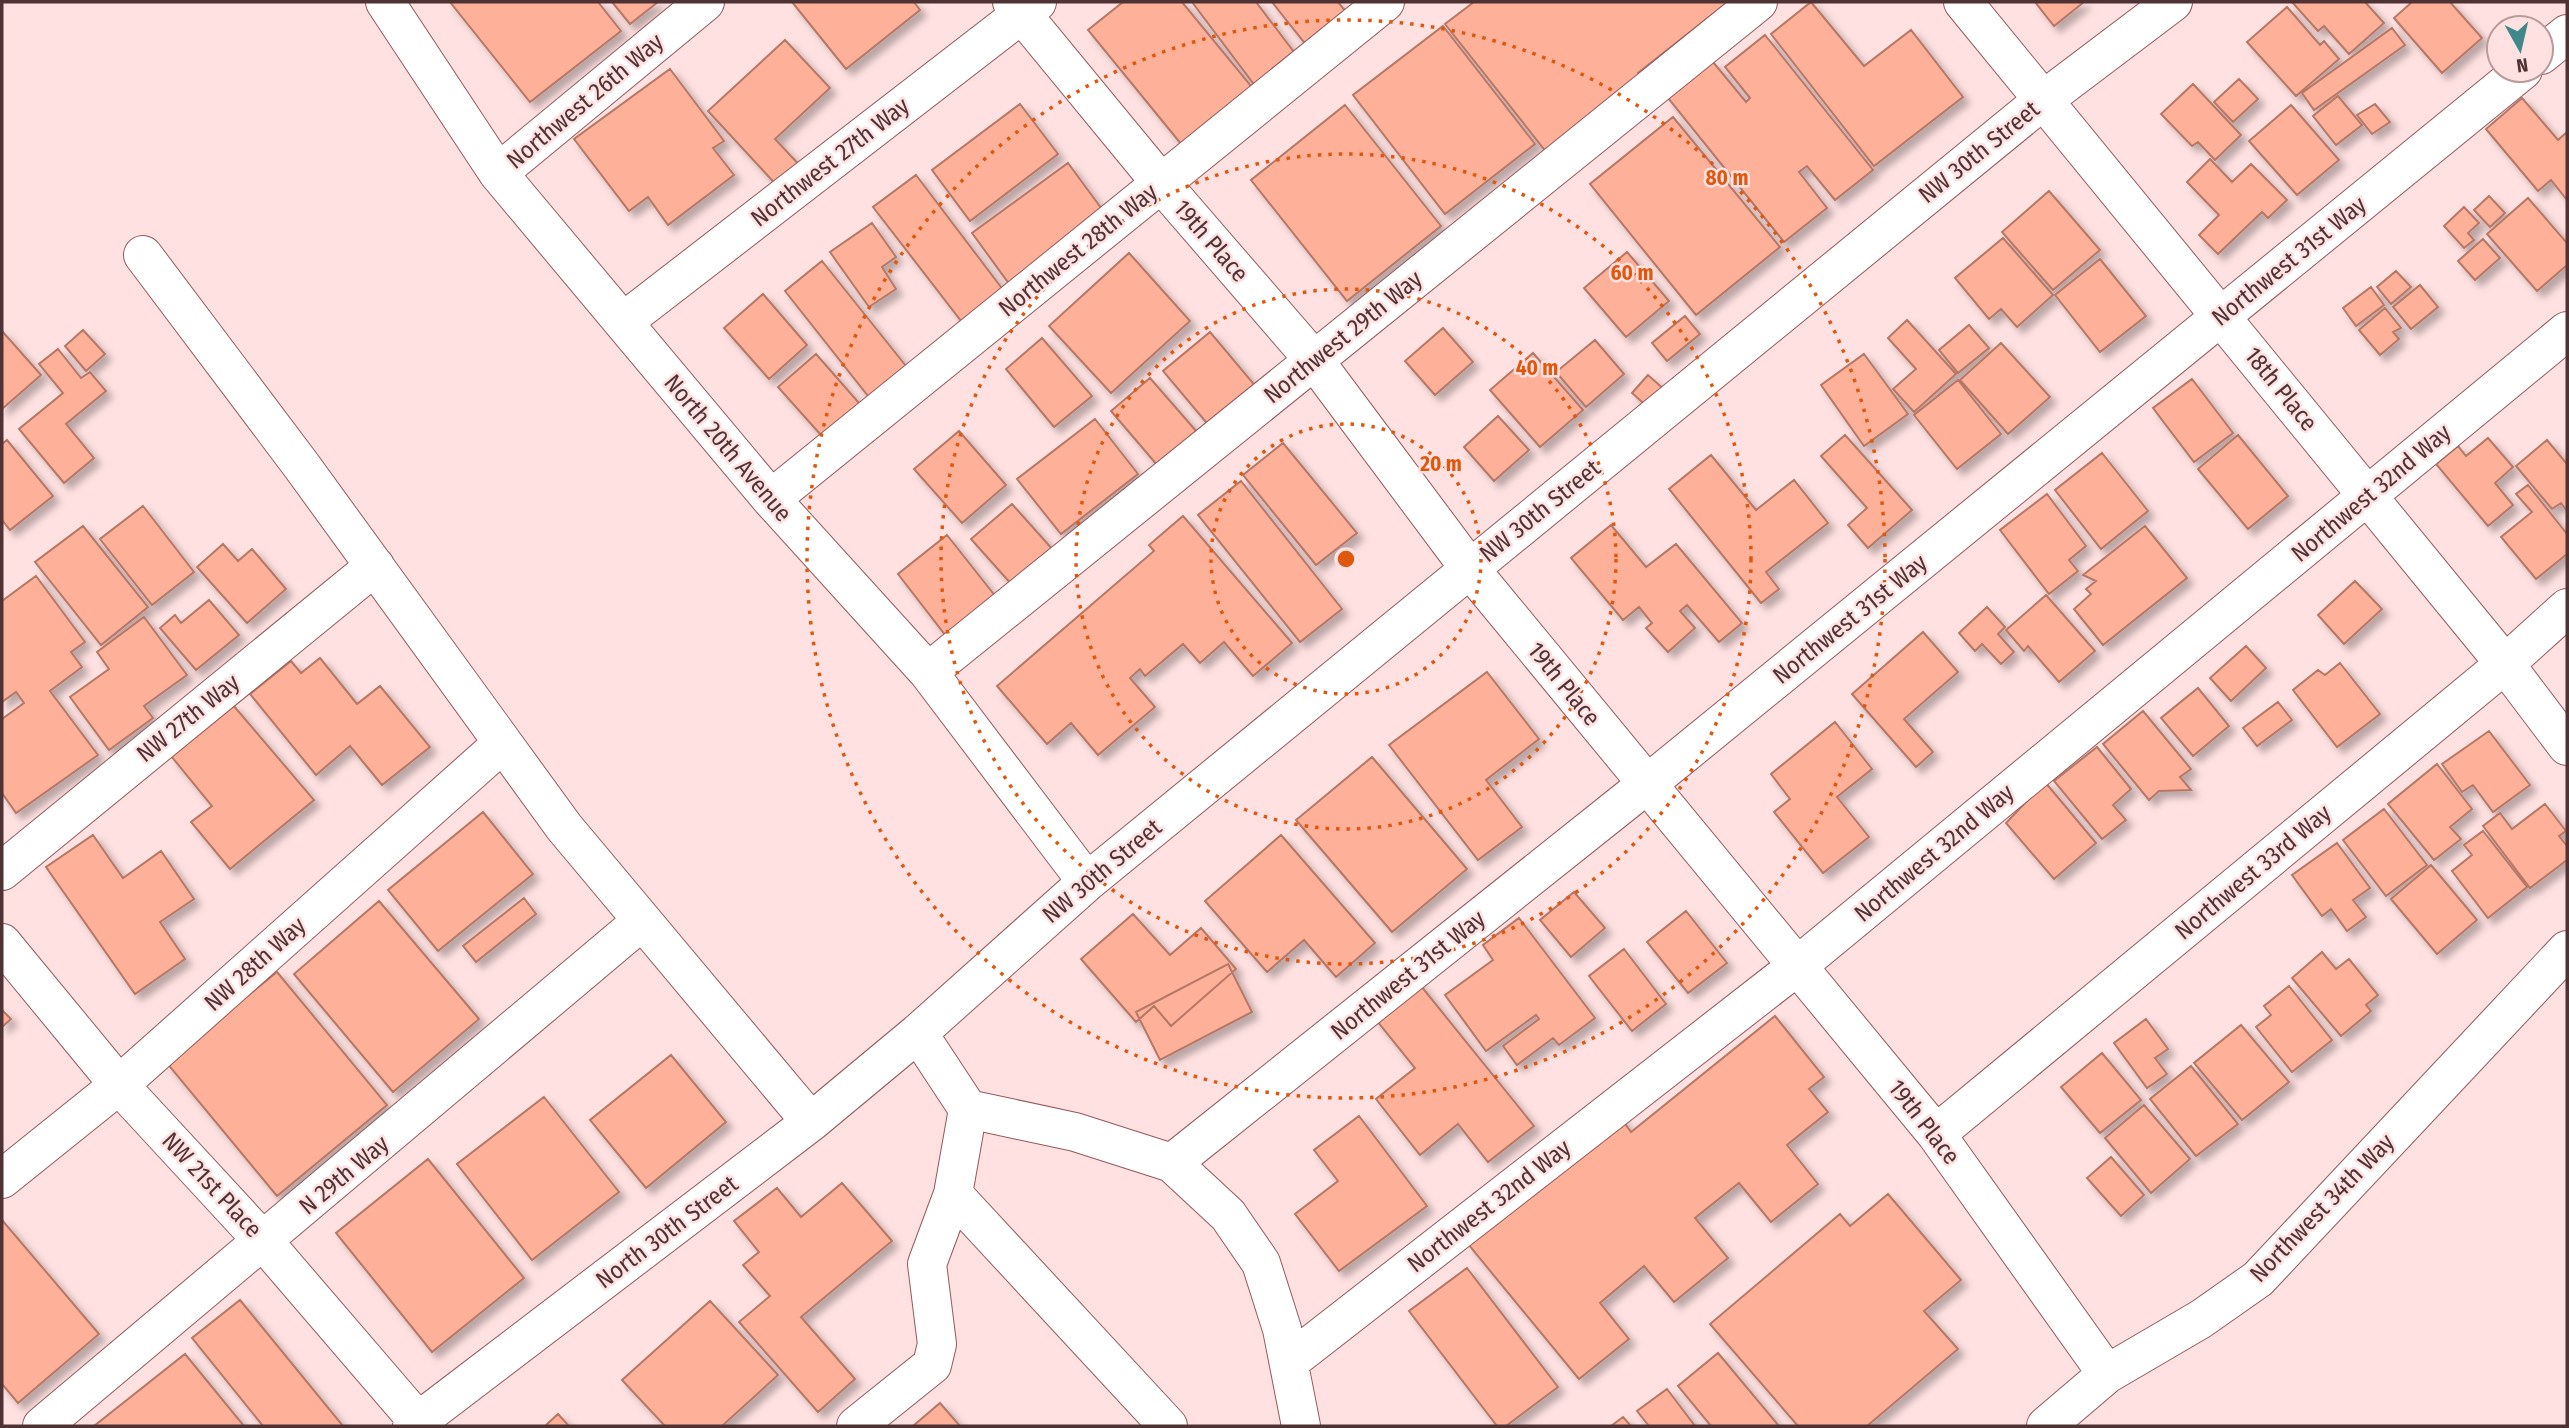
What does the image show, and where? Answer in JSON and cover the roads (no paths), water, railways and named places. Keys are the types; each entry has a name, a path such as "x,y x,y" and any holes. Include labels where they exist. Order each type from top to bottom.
{"street":[{"name":"North 20th Avenue","path":"385,2 498,173 771,499 928,672 1087,882"},
{"name":"Northwest 26th Way","path":"498,173 705,2"},
{"name":"Northwest 28th Way","path":"771,499 1385,2"},
{"name":"Northwest 29th Way","path":"928,672 1758,2"},
{"name":"18th Place","path":"1963,2 2368,495 2505,664 2567,746"},
{"name":"NW 30th Street","path":"918,1033 1087,882 2042,101 2172,2"},
{"name":"19th Place","path":"1024,6 1160,183 1314,360 1470,569 1936,1134 2108,1374"},
{"name":"Northwest 27th Way","path":"622,322 1024,6"},
{"name":"Northwest 31st Way","path":"1172,1163 1646,785 2506,84"},
{"path":"143,255 375,566 564,827 811,1122"},
{"name":"Northwest 32nd Way","path":"1289,1362 1796,967 2567,331"},
{"name":"NW 27th Way","path":"2,871 375,566"},
{"name":"Northwest 33rd Way","path":"1936,1134 2505,664 2567,608"},
{"name":"NW 28th Way","path":"2,1179 119,1085 503,743"},
{"name":"N 29th Way","path":"42,1426 264,1242 642,921"},
{"name":"NW 21st Place","path":"2,943 119,1085 264,1242 418,1424"},
{"name":"Northwest 34th Way","path":"2046,1426 2108,1374 2201,1319 2258,1279 2567,950"},
{"path":"856,1426 932,1365 937,1344 927,1264 953,1194 968,1110 918,1033"},
{"name":"North 30th Street","path":"418,1424 811,1122 918,1033"},
{"path":"968,1110 1075,1132 1172,1163 1228,1215 1261,1263 1289,1362 1301,1426"},
{"path":"953,1194 1168,1426"}]}
